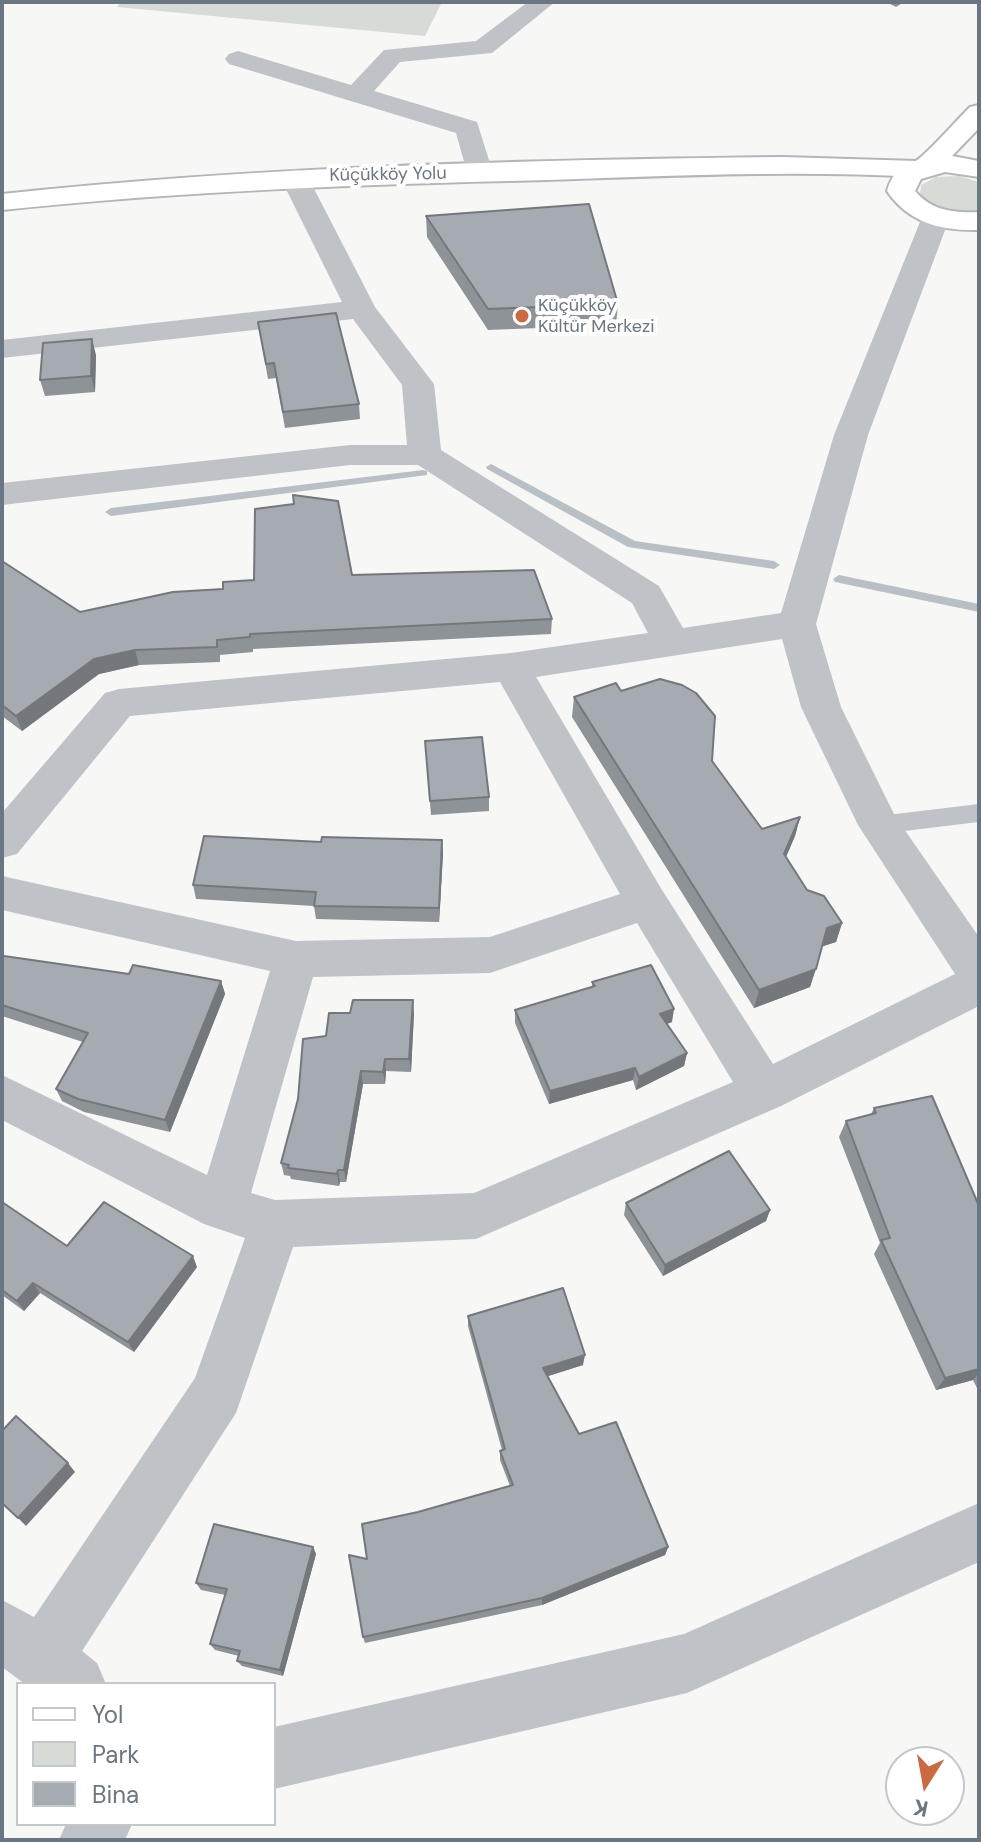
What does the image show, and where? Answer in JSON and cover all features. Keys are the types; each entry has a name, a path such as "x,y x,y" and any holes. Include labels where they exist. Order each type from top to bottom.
{"main road":[{"path":"979,113 915,176 912,206 955,220 979,238"},
{"name":"Küçükköy Yolu","path":"2,202 108,189 294,177 776,166 915,176 956,165 979,169"}],"street":[{"path":"357,94 393,55 483,48 543,2"},
{"path":"238,59 468,128 479,173"},
{"path":"294,177 361,309 418,384 425,455"},
{"path":"955,220 851,435 797,624 821,707 879,825 979,973"},
{"path":"2,349 361,309"},
{"path":"2,494 350,455 425,455 646,595 672,643"},
{"path":"2,842 119,703 511,667 797,624"},
{"path":"511,667 647,902 764,1091"},
{"path":"2,893 296,959 490,955 647,902"},
{"path":"222,1208 296,959"},
{"path":"2,1096 222,1208 275,1224 476,1216 764,1091 979,984"},
{"path":"40,1658 217,1394 275,1224"},
{"path":"276,1758 687,1663 979,1532"}],"lane":[{"path":"879,825 979,813"}],"green space":[{"path":"121,2 442,2 425,36 117,7"},
{"path":"959,176 979,182 979,211 948,211 920,197 921,185 936,177"}],"building":[{"path":"589,204 618,304 488,309 426,216"},
{"path":"336,313 359,404 283,412 274,363 266,364 258,322"},
{"path":"92,339 91,376 40,380 43,343"},
{"path":"293,495 338,501 352,575 534,570 552,619 250,634 250,637 217,640 217,647 135,650 94,659 16,716 2,705 2,561 80,612 173,592 223,589 223,582 254,580 255,509 294,504"},
{"path":"660,679 696,693 715,716 712,761 762,829 800,817 784,854 807,890 824,896 842,923 827,928 816,969 759,990 574,697 616,683 621,691"},
{"path":"482,737 489,797 430,801 425,741"},
{"path":"204,836 321,842 322,837 442,840 439,908 314,906 316,892 193,885"},
{"path":"4,956 129,974 133,965 221,981 165,1120 78,1099 56,1089 88,1033 2,1005"},
{"path":"651,965 674,1009 660,1014 687,1053 639,1077 635,1068 550,1091 515,1010"},
{"path":"353,1000 413,1000 409,1059 385,1059 383,1072 361,1071 344,1170 338,1170 337,1174 288,1168 289,1165 281,1163 298,1099 303,1039 326,1036 329,1013 350,1013"},
{"path":"932,1096 979,1206 979,1369 945,1378 881,1240 890,1238 846,1121 876,1113 874,1108"},
{"path":"729,1151 770,1210 665,1265 626,1203"},
{"path":"2,1202 67,1246 104,1202 193,1256 128,1342 33,1283 17,1301 2,1290"},
{"path":"563,1288 585,1355 543,1368 579,1434 616,1422 668,1547 542,1598 363,1637 349,1555 367,1559 362,1524 513,1485 500,1451 505,1449 468,1316"},
{"path":"16,1416 68,1463 18,1518 2,1503 2,1431"},
{"path":"214,1524 313,1547 280,1670 237,1661 240,1651 210,1644 227,1589 196,1583"}],"waterway":[{"path":"491,467 632,544 774,565"},
{"path":"111,512 423,473"},
{"path":"839,579 979,608"}],"place":[{"name":"Küçükköy Kültür Merkezi","path":"522,316"}]}
